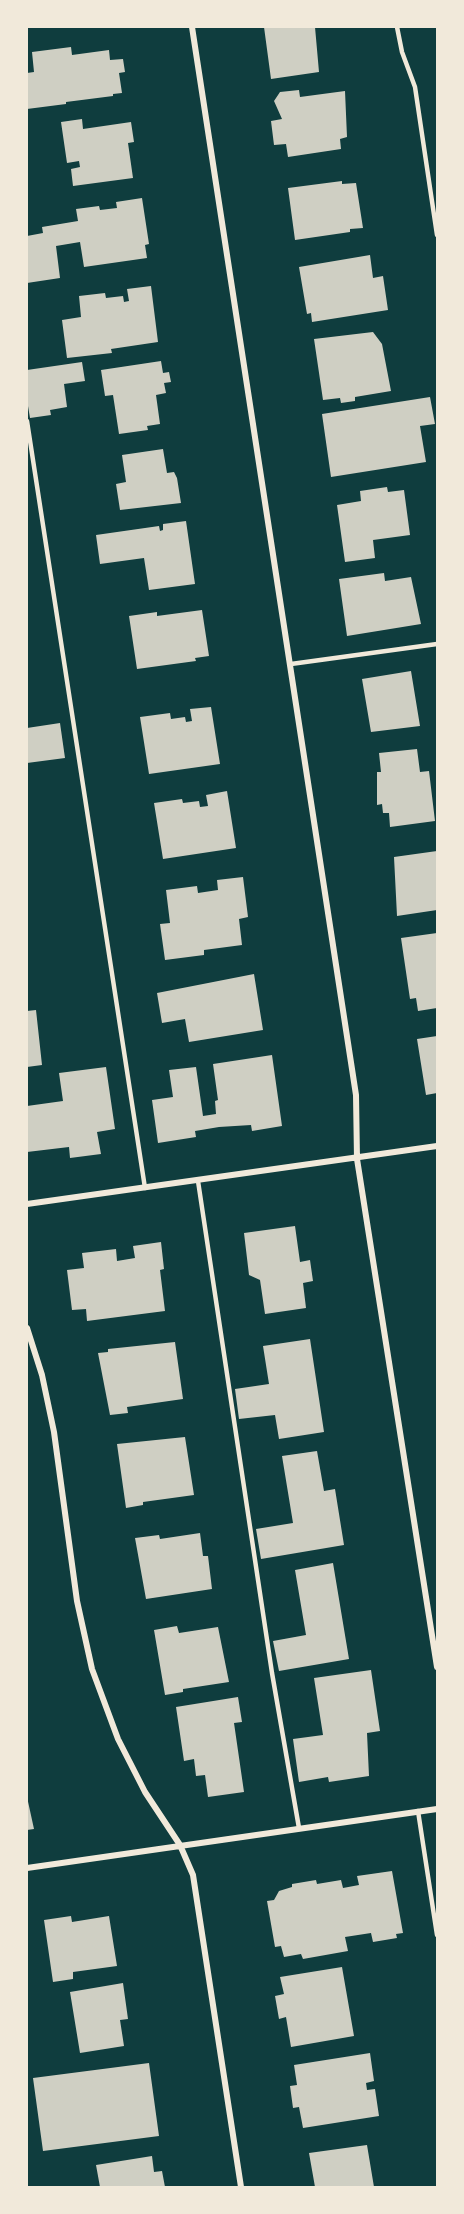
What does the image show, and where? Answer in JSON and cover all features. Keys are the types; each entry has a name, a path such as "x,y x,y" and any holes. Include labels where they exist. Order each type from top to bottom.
{"street":[{"path":"192,27 356,1095 357,1159 437,1667"},
{"path":"27,1204 437,1146"},
{"path":"27,1328 42,1375 54,1432 77,1601 92,1669 118,1738 145,1792 180,1845 193,1875 242,2187"},
{"path":"27,1868 437,1809"}],"lane":[{"path":"397,27 402,52 415,87 437,235"},
{"path":"27,421 145,1188"},
{"path":"291,664 437,644"},
{"path":"198,1181 269,1650 299,1828"},
{"path":"418,1811 437,1935"}],"building":[{"path":"264,27 315,27 319,72 271,79"},
{"path":"71,47 72,55 109,50 110,60 123,59 125,72 119,73 122,93 27,109 27,73 34,72 32,52"},
{"path":"299,90 300,97 345,91 347,137 340,139 341,149 288,157 286,144 274,145 271,121 282,119 274,101 280,92"},
{"path":"82,119 83,129 131,122 134,142 128,143 133,178 73,186 71,169 80,167 79,161 67,163 61,122"},
{"path":"342,181 342,184 356,183 363,228 295,240 288,188"},
{"path":"142,198 149,244 145,245 147,258 84,267 80,242 56,246 60,278 27,283 27,236 43,233 42,227 78,221 76,209 99,206 100,210 117,208 116,202"},
{"path":"370,255 373,278 383,276 388,310 312,322 311,313 307,314 299,267"},
{"path":"151,286 158,342 111,349 112,353 67,358 62,320 81,317 79,296 105,293 106,298 123,296 124,302 129,301 127,289"},
{"path":"373,332 382,344 391,391 355,397 355,401 341,403 340,398 323,400 314,339"},
{"path":"161,361 163,373 169,372 171,382 164,383 166,393 156,395 160,424 147,426 148,430 119,434 113,395 105,396 101,370"},
{"path":"82,362 85,381 64,384 67,407 50,410 51,415 30,418 27,400 27,370"},
{"path":"430,397 435,424 420,426 426,462 331,477 322,414"},
{"path":"163,449 167,473 174,472 177,478 181,503 120,510 116,484 126,482 122,455"},
{"path":"387,487 388,492 404,490 410,535 373,540 375,558 345,562 337,505 361,501 360,491"},
{"path":"186,521 195,584 149,590 144,558 100,564 96,535 159,526 160,531 163,530 163,524"},
{"path":"384,573 385,581 411,577 421,624 347,636 339,579"},
{"path":"202,610 209,656 195,658 196,661 137,669 129,616 157,612 157,616"},
{"path":"411,671 420,726 371,732 362,679"},
{"path":"211,707 220,764 149,774 140,717 170,713 171,719 185,717 186,722 192,721 190,709"},
{"path":"60,723 65,758 27,763 27,728"},
{"path":"417,749 420,772 429,771 435,821 390,827 389,813 383,813 382,804 377,805 377,772 381,772 379,753"},
{"path":"227,791 236,848 163,859 154,803 182,799 183,803 199,801 200,807 208,806 206,795"},
{"path":"437,851 437,910 397,916 394,857"},
{"path":"243,877 248,917 239,919 242,945 204,950 204,955 165,960 160,924 170,923 166,890 197,886 198,893 218,890 217,880"},
{"path":"437,933 437,1008 418,1011 416,998 410,999 401,938"},
{"path":"254,974 263,1030 189,1042 185,1019 162,1023 157,993"},
{"path":"36,1010 42,1065 27,1067 27,1011"},
{"path":"437,1036 437,1093 426,1095 417,1039"},
{"path":"272,1055 282,1126 252,1131 251,1125 219,1127 195,1131 196,1137 158,1143 152,1100 173,1097 169,1070 196,1067 203,1116 216,1114 215,1101 218,1100 213,1064"},
{"path":"106,1067 115,1129 97,1132 101,1154 70,1158 69,1147 27,1152 27,1106 63,1101 59,1073"},
{"path":"295,1226 300,1262 310,1260 313,1281 303,1283 306,1308 265,1314 260,1280 249,1275 244,1233"},
{"path":"161,1242 164,1269 160,1270 165,1311 87,1321 86,1309 72,1310 67,1270 84,1268 82,1253 116,1249 117,1261 135,1258 133,1246"},
{"path":"310,1339 324,1432 279,1439 275,1415 239,1419 235,1389 269,1384 263,1346"},
{"path":"175,1342 183,1399 127,1407 128,1413 110,1415 98,1353 108,1352 108,1349"},
{"path":"185,1437 194,1495 143,1502 143,1505 126,1508 117,1444"},
{"path":"317,1451 324,1491 335,1489 344,1545 261,1559 256,1529 293,1523 282,1456"},
{"path":"200,1533 203,1556 208,1556 212,1589 146,1599 135,1538 159,1535 160,1539"},
{"path":"333,1563 349,1659 279,1671 273,1641 306,1635 295,1570"},
{"path":"177,1626 179,1633 218,1627 229,1682 183,1689 183,1692 165,1695 154,1630"},
{"path":"371,1670 380,1731 367,1733 369,1776 329,1782 328,1777 299,1782 293,1739 323,1735 314,1678"},
{"path":"238,1697 242,1722 234,1723 244,1792 208,1797 205,1775 196,1776 194,1759 184,1761 176,1707"},
{"path":"27,1797 34,1829 27,1830"},
{"path":"392,1871 403,1933 396,1934 397,1938 373,1942 371,1933 345,1937 348,1951 303,1959 301,1954 284,1957 281,1946 275,1947 267,1901 274,1900 279,1891 292,1887 292,1884 316,1880 317,1884 341,1880 343,1888 359,1885 357,1876"},
{"path":"71,1916 72,1922 109,1916 117,1966 73,1972 73,1979 53,1982 44,1920"},
{"path":"342,1967 354,2036 291,2047 286,2017 279,2019 275,1996 284,1994 280,1977"},
{"path":"123,1983 128,2019 120,2020 124,2046 80,2053 70,1992"},
{"path":"370,2053 374,2081 366,2083 367,2090 375,2089 379,2116 303,2128 299,2107 293,2108 290,2086 297,2085 294,2065"},
{"path":"149,2063 159,2136 43,2151 33,2078"},
{"path":"367,2145 374,2187 315,2187 309,2153"},
{"path":"152,2156 154,2172 162,2171 165,2187 100,2187 96,2165"}]}
